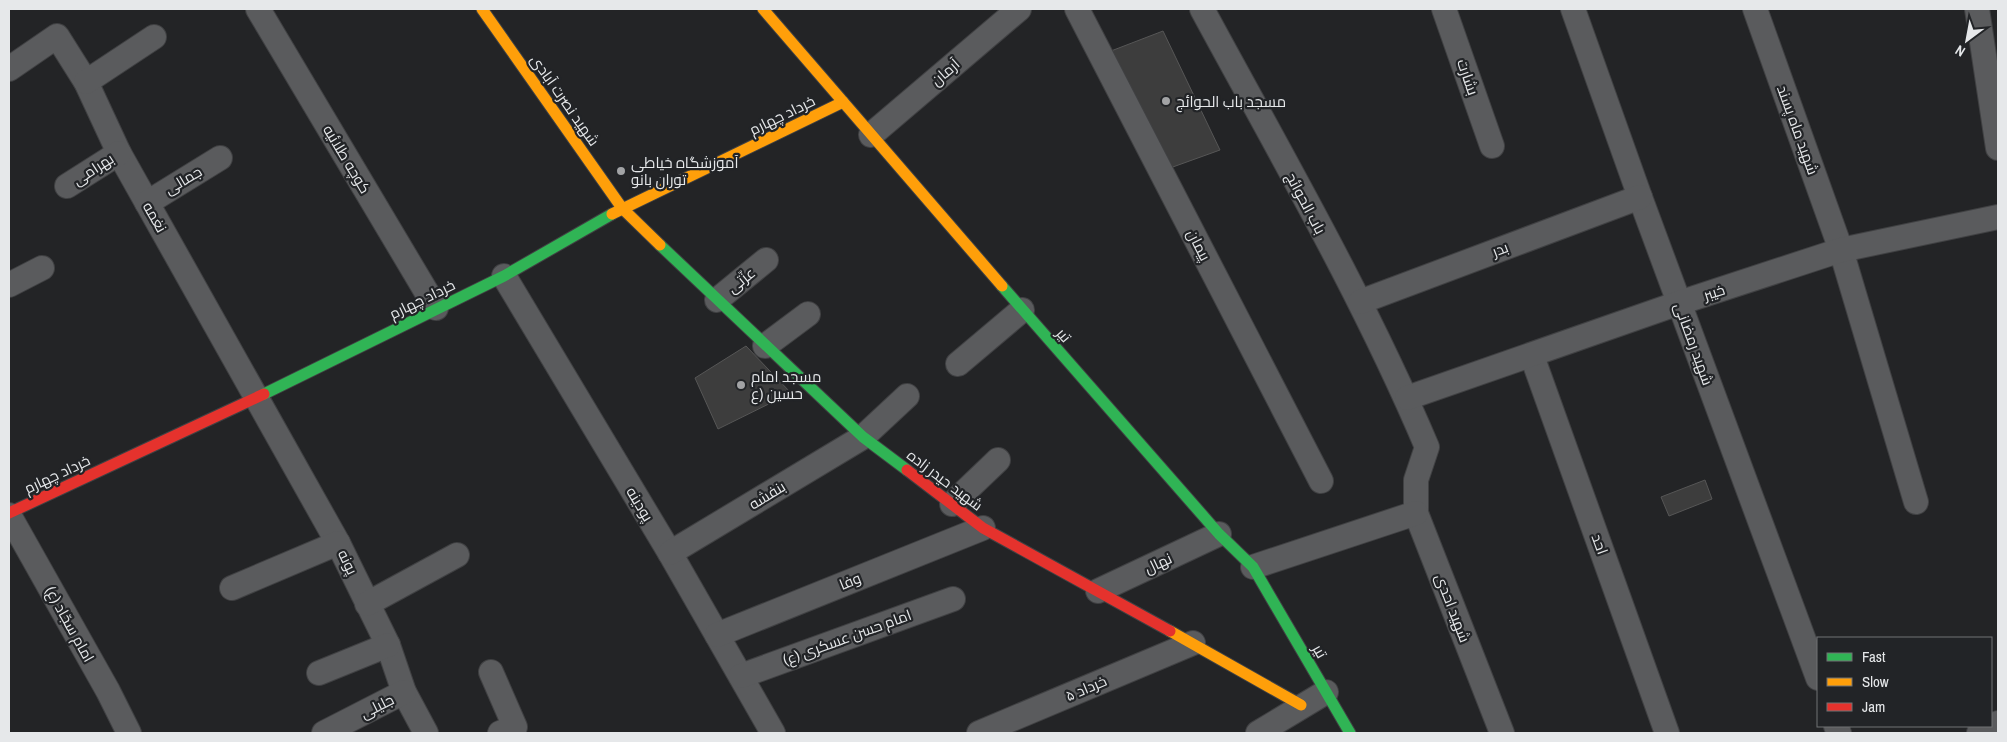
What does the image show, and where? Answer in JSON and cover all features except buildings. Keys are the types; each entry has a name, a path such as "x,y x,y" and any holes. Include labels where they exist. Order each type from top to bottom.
{"street":[{"name":"کوچه طلائیه","path":"258,9 436,308"},
{"name":"شهید نصرت آبادی","path":"482,9 622,208"},
{"name":"تیر","path":"763,9 1022,310 1219,534 1253,567 1350,733"},
{"name":"آرمان","path":"871,135 1018,9"},
{"name":"پیمان","path":"1077,9 1321,481"},
{"name":"باب الحوائج","path":"1202,9 1360,302 1407,398 1428,447 1416,480"},
{"name":"بشارت","path":"1444,9 1492,146"},
{"name":"شهید رمضانی","path":"1573,9 1640,197 1817,675"},
{"name":"شهید ماه پسند","path":"1755,9 1841,250 1916,502"},
{"path":"1977,9 1998,148"},
{"name":"نغمه","path":"9,69 57,36 86,82 119,153 258,397"},
{"path":"86,82 154,37"},
{"name":"خرداد چهارم","path":"9,514 258,397 504,276 622,208 842,102"},
{"name":"بهرامی","path":"67,186 119,153"},
{"name":"جمالی","path":"147,203 220,158"},
{"name":"بدر","path":"1360,302 1640,197"},
{"name":"شهید حیدر زاده","path":"622,208 765,346 863,437 982,528 1193,643 1301,705"},
{"name":"خیبر","path":"1407,398 1532,356 1679,303 1841,250 1998,217"},
{"name":"عزّتی","path":"717,300 766,260"},
{"path":"9,285 42,268"},
{"name":"پودینه","path":"504,276 670,554 773,733"},
{"path":"958,364 1022,310"},
{"path":"765,346 808,314"},
{"name":"احد","path":"1532,356 1667,733"},
{"name":"بنفشه","path":"670,554 863,437 907,396"},
{"name":"پونه","path":"258,397 338,542 388,645 404,692 426,733"},
{"path":"952,504 998,460"},
{"name":"شهید احدی","path":"1416,480 1416,513 1502,733"},
{"path":"1253,567 1416,513"},
{"name":"امام سجّاد (ع)","path":"9,514 108,691 129,733"},
{"name":"وفا","path":"717,635 982,528"},
{"name":"نهال","path":"1098,591 1219,534"},
{"path":"232,588 338,542"},
{"path":"367,604 457,555"},
{"name":"امام حسن عسکری (ع)","path":"741,676 953,599"},
{"name":"خرداد ۵","path":"979,733 1193,643"},
{"path":"319,673 388,645"},
{"path":"491,672 515,727 500,733"},
{"name":"جلیلی","path":"324,733 404,692"},
{"path":"1258,733 1301,705 1326,692"}],"traffic: fast":[{"path":"264,394 504,276 612,214"},
{"path":"660,245 863,437 907,470"},
{"path":"1002,286 1219,534 1253,567 1350,733"}],"traffic: slow":[{"path":"482,9 622,208 660,245"},
{"path":"763,9 1002,286"},
{"path":"612,214 843,102"},
{"path":"1170,631 1301,705"}],"traffic: jam":[{"path":"9,513 264,394"},
{"path":"907,470 983,528 1170,631"}],"place":[{"name":"مسجد باب الحوائج","path":"1166,101"},
{"name":"آموزشگاه خیاطی توران بانو","path":"621,171"},
{"name":"مسجد امام حسین (ع","path":"741,385"}]}
